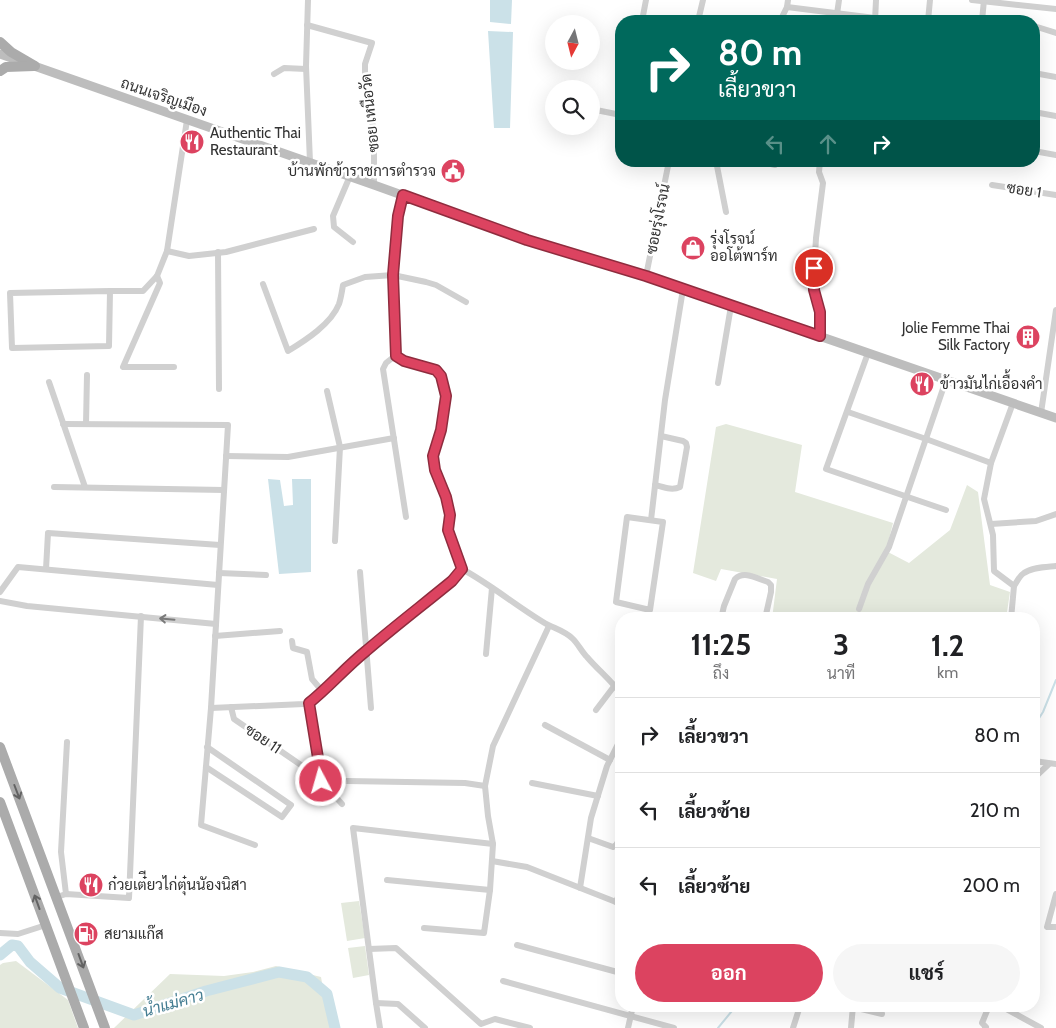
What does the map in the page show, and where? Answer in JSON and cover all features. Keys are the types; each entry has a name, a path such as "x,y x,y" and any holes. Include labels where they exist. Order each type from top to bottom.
{"main road":[{"path":"0,42 11,52 35,66"},
{"name":"ถนนเจริญเมือง","path":"0,54 527,240 646,276 1056,418"},
{"path":"0,71 6,67 35,66"},
{"path":"0,747 62,895 88,982 104,1024"},
{"path":"0,802 84,1028"}],"street":[{"path":"308,0 306,69 310,162"},
{"path":"643,15 646,0"},
{"path":"699,15 703,0"},
{"path":"837,13 839,0"},
{"path":"875,15 876,0"},
{"path":"929,15 930,0"},
{"path":"972,0 1056,8"},
{"path":"983,15 984,1"},
{"path":"788,4 848,15"},
{"name":"ซอย เหนือวัด","path":"306,25 372,43 365,64 365,85 374,132 374,185"},
{"path":"1040,28 1056,33"},
{"path":"274,74 284,68 306,69"},
{"path":"1040,74 1056,76"},
{"path":"600,111 615,114"},
{"path":"1040,113 1056,116"},
{"path":"110,291 109,346 12,348 10,293 110,291 143,291 156,276 167,251 187,120"},
{"path":"1040,153 1056,155"},
{"name":"ซอยรุ่งโรจน์","path":"646,276 668,167"},
{"path":"717,167 726,212"},
{"path":"819,167 819,172 823,183 816,238 814,290 820,312 820,336"},
{"path":"350,176 333,216 334,227 353,242"},
{"name":"ซอย 1","path":"992,185 1056,195"},
{"path":"396,356 393,275 398,216 403,195"},
{"path":"167,251 189,256 226,252 314,229"},
{"path":"218,252 219,389"},
{"path":"263,284 288,351 308,340 327,322 338,305 344,285 365,277 393,275 426,282 466,302"},
{"path":"156,276 160,283 123,367 174,367"},
{"path":"651,520 665,400 683,289"},
{"path":"718,383 731,306"},
{"path":"1041,413 1056,310"},
{"path":"868,353 826,468 946,510"},
{"path":"396,356 386,363 383,368 406,517"},
{"path":"396,356 404,361 436,370 441,376 446,396 441,430 433,456 435,470 446,497 450,515 448,530 462,569 549,626 573,639 586,656 615,685 596,710"},
{"path":"86,424 87,375"},
{"path":"859,609 868,584 889,547 946,380"},
{"path":"49,382 85,487"},
{"path":"327,391 340,447 335,541"},
{"path":"1013,403 990,463 984,499 994,535 994,571 1014,586"},
{"path":"848,412 990,463"},
{"path":"63,424 228,425 211,708 201,825 255,844"},
{"path":"655,485 671,489 680,487 687,447 683,441 661,436"},
{"path":"226,456 288,457 394,438"},
{"path":"54,487 224,490"},
{"path":"991,524 1036,521 1056,514"},
{"path":"627,517 651,520 663,522 650,610 616,602 627,517"},
{"path":"46,569 48,533 220,545"},
{"path":"1012,612 1014,586 1024,572 1056,566"},
{"path":"0,592 18,567 218,585"},
{"path":"211,708 309,703 366,650 452,581 462,569"},
{"path":"360,572 371,708"},
{"path":"219,573 266,575"},
{"path":"723,612 735,579 744,574 768,582 772,587 767,612"},
{"path":"486,654 492,588"},
{"path":"0,601 27,606 216,624"},
{"path":"67,742 61,852 62,895 129,898 141,616"},
{"path":"424,928 484,933 490,890 493,844 488,816 486,786 494,746 549,626"},
{"path":"215,636 280,631"},
{"path":"292,641 293,648 307,652 312,679 323,692"},
{"path":"309,703 321,781 342,804"},
{"name":"ซอย 11","path":"231,707 234,719 314,774 319,771"},
{"path":"545,726 610,760"},
{"path":"206,767 282,817 291,805 207,747"},
{"path":"580,888 591,818 607,766 615,750"},
{"path":"1040,763 1053,764"},
{"path":"1040,774 1053,764"},
{"path":"347,781 465,783 486,786"},
{"path":"532,783 598,796"},
{"path":"380,1028 353,828 493,844"},
{"path":"588,838 613,847 615,846"},
{"path":"492,861 527,867 615,901"},
{"path":"386,880 490,890"},
{"path":"1056,894 1047,927 1056,927"},
{"path":"0,933 18,934 46,925"},
{"path":"518,945 615,971"},
{"path":"369,949 396,948 481,1026 495,1019 530,1028"},
{"path":"503,981 615,1012"},
{"path":"376,1003 398,1004 425,1028"},
{"path":"616,1012 674,1028"},
{"path":"628,1028 632,1012"},
{"path":"793,1028 798,1012"},
{"path":"851,1012 851,1028"},
{"path":"873,1012 882,1014"},
{"path":"986,1012 982,1023 986,1028"},
{"path":"1012,1012 1040,1028"}],"shaded area":[{"path":"726,424 802,445 795,492 893,523 886,551 909,563 950,530 967,485 978,492 990,585 1010,592 1007,612 773,612 777,579 721,569 716,581 693,573 716,427"},
{"path":"359,901 365,938 347,941 341,903"},
{"path":"365,946 369,975 353,978 348,948"},
{"path":"16,961 68,1000 78,1028 0,1028 0,965"},
{"path":"276,966 321,977 330,1028 114,1028 170,974 224,976 253,972"}],"water":[{"path":"490,0 512,0 511,24 490,22"},
{"path":"488,31 513,32 510,128 494,128"},
{"path":"268,479 280,480 284,506 293,505 292,479 311,479 311,572 279,574"}],"waterway":[{"path":"1040,717 1056,680"},
{"name":"น้ำแม่คาว","path":"0,955 12,945 18,946 30,962 60,988 134,1015 206,991 279,972 307,977 327,994 335,1028"},
{"path":"718,1028 731,1012"}],"place":[{"name":"Authentic Thai Restaurant","path":"192,142"},
{"name":"บ้านพักข้าราชการตำรวจ","path":"453,171"},
{"name":"รุ่งโรจน์ ออโต้พาร์ท","path":"693,248"},
{"name":"Jolie Femme Thai Silk Factory","path":"1028,337"},
{"name":"ข้าวมันไก่เอื้องคํา","path":"922,384"},
{"name":"ก๋วยเต๋ียวไก่ตุ๋นนัองนิสา","path":"91,885"},
{"name":"สยามแก๊ส","path":"86,934"}],"route":[{"path":"321,781 309,703 366,650 452,581 462,569 448,530 450,515 446,497 435,470 433,456 441,430 446,396 441,376 436,370 404,361 396,356 393,275 398,216 403,195 527,240 646,276 820,336 820,312 814,290 814,268"}]}
